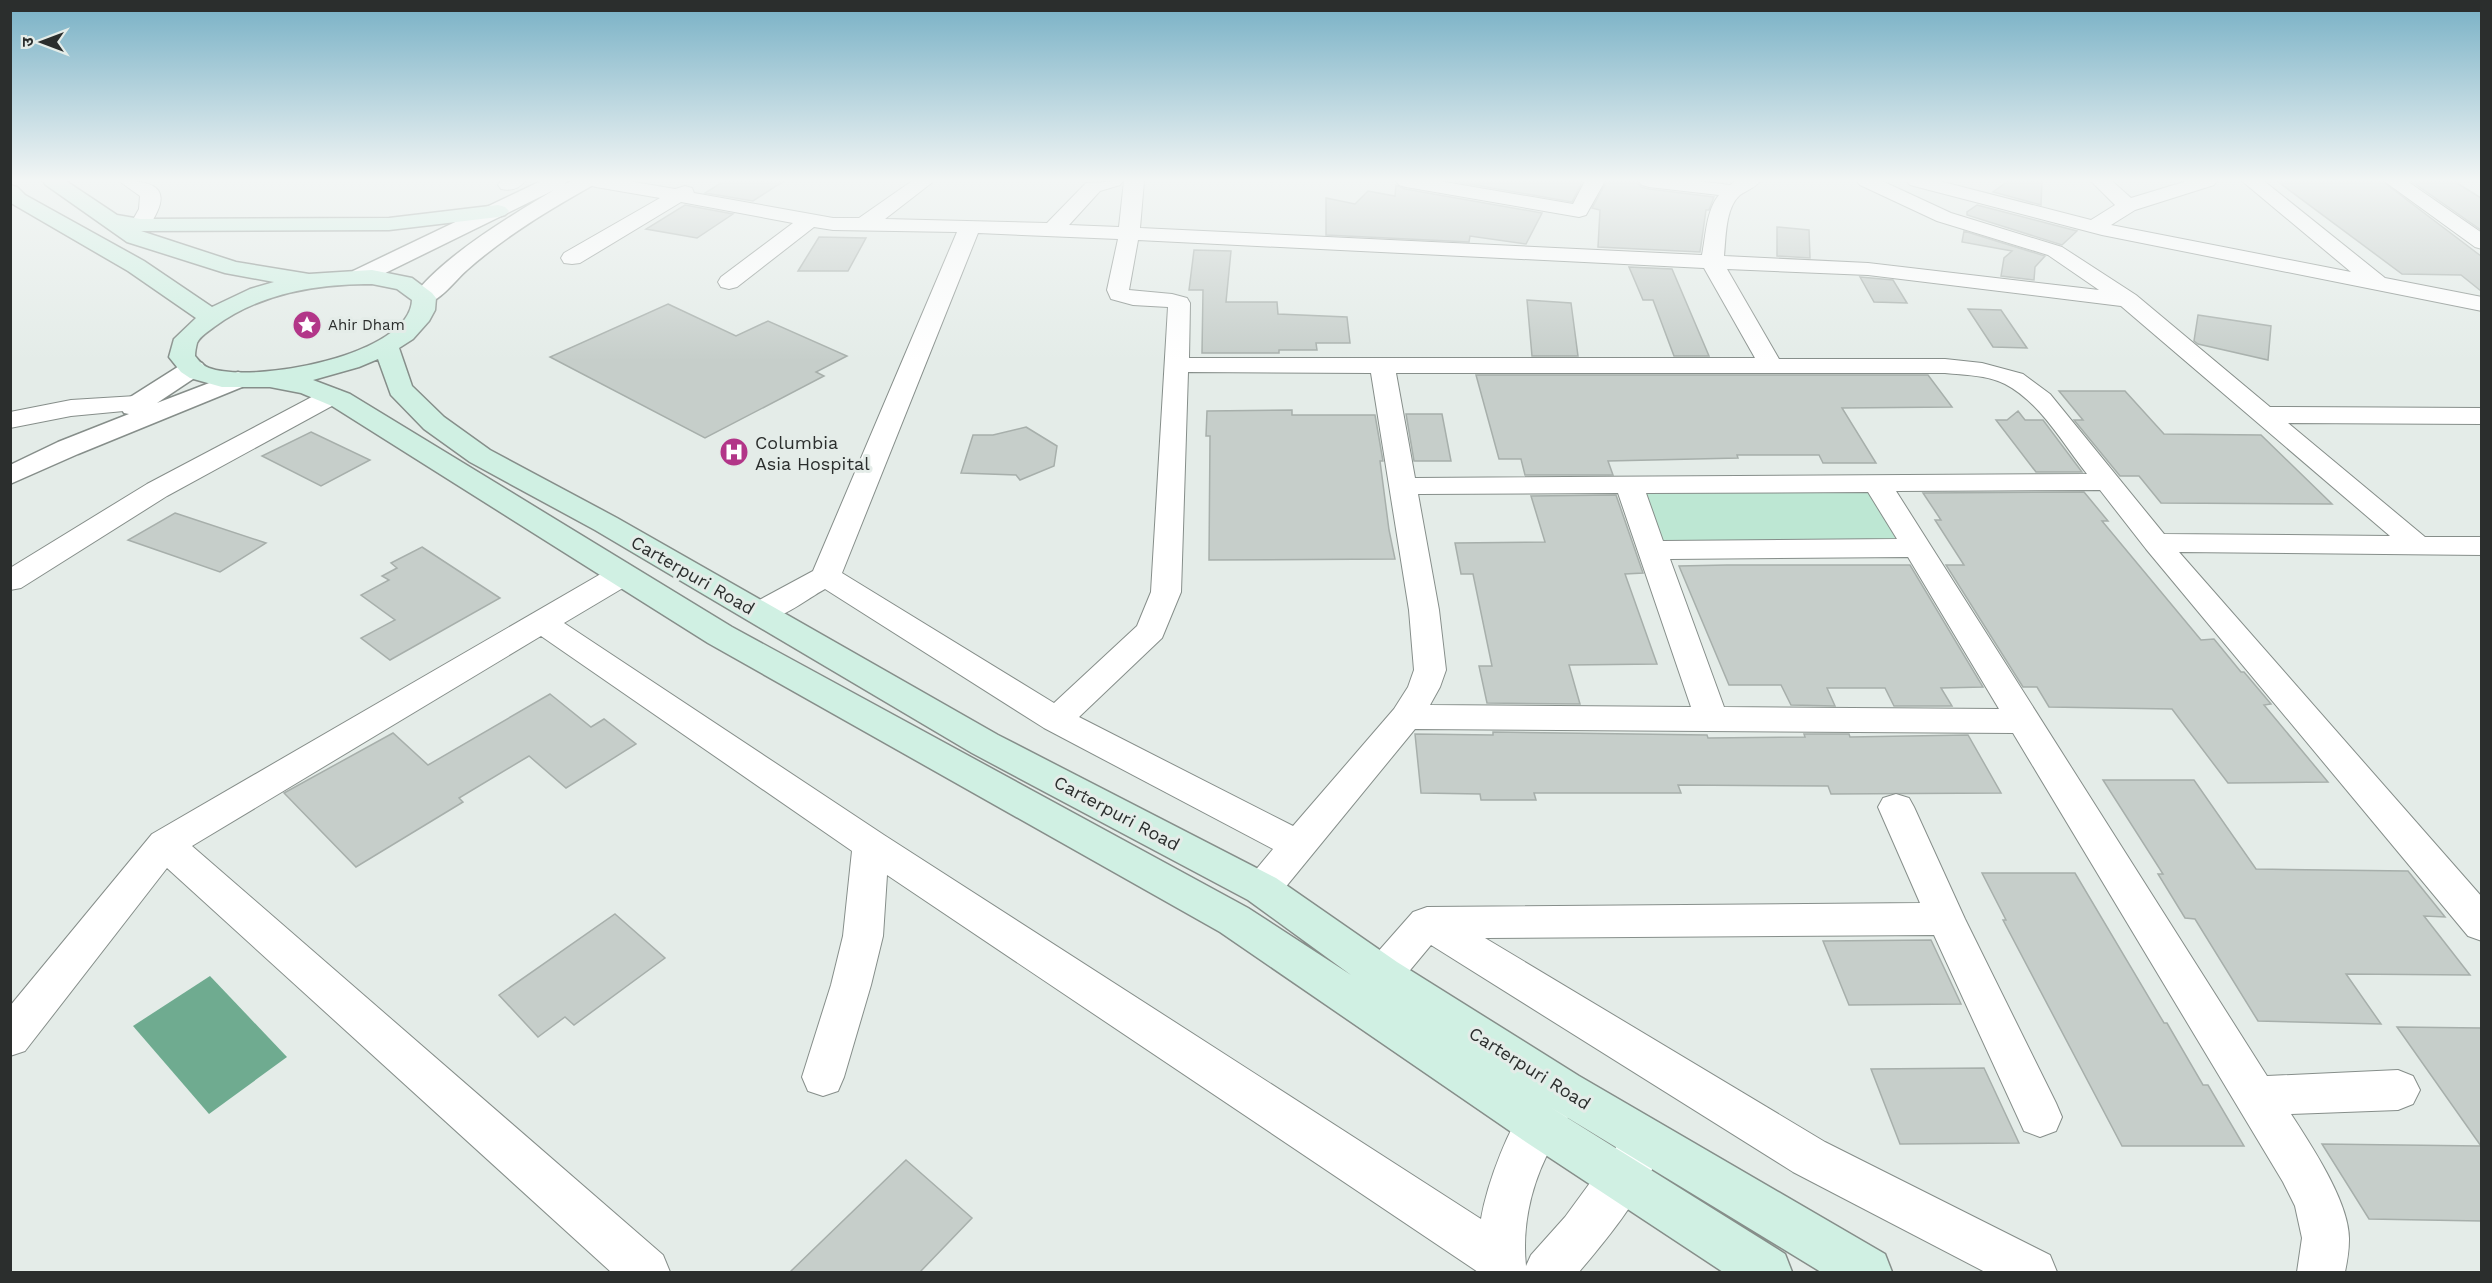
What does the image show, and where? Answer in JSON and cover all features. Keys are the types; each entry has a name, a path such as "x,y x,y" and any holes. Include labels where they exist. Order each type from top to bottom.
{"main road":[{"path":"91,241 135,266 211,317"},
{"path":"147,241 233,268 313,280"},
{"path":"361,276 404,283 424,298 423,314 405,334 369,355 314,373 255,380 212,378 196,372 182,357 187,339 211,317 243,300 313,280 361,276"},
{"name":"Carterpuri Road","path":"386,346 400,389 434,423 480,456 606,524 985,744 1262,889 1382,975 1551,1107 1622,1178 1767,1272"},
{"name":"Carterpuri Road","path":"255,380 308,387 332,396 448,465 720,635 1234,920 1551,1107 1645,1139 1867,1272"}],"street":[{"path":"361,276 435,241"},
{"path":"424,298 444,277 488,241"},
{"path":"572,258 601,241"},
{"path":"729,282 782,241"},
{"path":"759,613 826,576 964,241"},
{"path":"1056,720 1151,632 1166,592 1179,303 1168,299 1126,298 1119,294 1119,277 1127,241"},
{"path":"1272,241 1888,271 2128,300"},
{"path":"1715,241 1712,262 1771,366"},
{"path":"2022,241 2055,251 2073,261 2128,300 2417,545"},
{"path":"2164,241 2481,304"},
{"path":"2326,241 2378,283"},
{"path":"1262,889 1406,717 1424,687 1430,670 1424,610 1382,364"},
{"path":"1177,365 1945,366 1982,369 2014,379 2041,399 2156,543 2481,925"},
{"path":"68,448 193,368"},
{"path":"10,476 68,448 255,380"},
{"path":"10,581 157,490 332,396"},
{"path":"10,420 71,408 136,404"},
{"path":"2264,415 2481,416"},
{"path":"1402,486 2107,482"},
{"path":"1878,483 2255,1096 2317,1202 2326,1238 2320,1272"},
{"path":"1629,485 1712,719"},
{"path":"2156,543 2481,546"},
{"path":"1652,550 1918,548"},
{"path":"10,1038 165,844 622,575"},
{"path":"826,576 1056,720 1299,846"},
{"path":"541,622 1502,1266"},
{"path":"1406,717 2024,721"},
{"path":"1896,807 1946,920 2040,1117"},
{"path":"165,844 646,1272"},
{"path":"823,1077 848,996 863,936 871,845"},
{"path":"1382,975 1427,923 1946,920"},
{"path":"1427,923 1809,1157 2033,1272"},
{"path":"2255,1096 2398,1090"},
{"path":"1502,1266 1505,1213 1522,1157 1551,1107"},
{"path":"1548,1272 1582,1233 1622,1178 1645,1139"}],"shaded area":[{"path":"1645,492 1868,492 1897,540 1663,540"},
{"path":"210,976 287,1057 209,1114 133,1026"}],"building":[{"path":"817,241 864,241 848,271 798,271"},
{"path":"1504,241 1528,241 1526,244"},
{"path":"1598,241 1702,241 1700,252 1598,247"},
{"path":"1777,241 1809,241 1810,258 1777,256"},
{"path":"1996,241 2045,256 2035,267 2034,280 2001,276 2004,258 2012,251 1962,242"},
{"path":"2049,241 2066,241 2062,245"},
{"path":"2357,241 2461,241 2481,256 2481,291 2461,275 2402,274"},
{"path":"1194,250 1231,251 1226,302 1277,302 1278,314 1347,317 1350,343 1316,343 1317,350 1279,350 1279,353 1202,353 1203,290 1189,290"},
{"path":"1629,267 1672,269 1709,356 1674,356 1653,300 1643,300"},
{"path":"1860,277 1893,280 1907,303 1874,302"},
{"path":"1527,300 1571,303 1578,356 1532,356"},
{"path":"668,304 736,336 768,321 847,356 816,372 824,376 705,438 550,357"},
{"path":"1968,309 2001,310 2027,348 1993,347"},
{"path":"2198,315 2271,326 2268,360 2198,344 2194,341"},
{"path":"1476,375 1928,375 1952,407 1842,408 1876,463 1823,463 1819,455 1737,455 1738,458 1608,461 1613,475 1525,475 1521,459 1499,459"},
{"path":"2059,391 2125,391 2164,434 2261,435 2332,504 2161,503 2139,476 2120,476 2074,420 2083,420"},
{"path":"1292,410 1292,415 1375,415 1383,461 1380,461 1389,530 1395,559 1209,560 1210,436 1206,436 1207,411"},
{"path":"2018,411 2025,420 2043,420 2082,472 2036,472 1996,420 2007,420"},
{"path":"1406,414 1442,414 1451,461 1414,461"},
{"path":"1026,427 1057,446 1054,466 1020,480 1016,475 961,473 973,435 993,435"},
{"path":"311,432 370,460 321,486 262,456"},
{"path":"2084,492 2108,521 2102,521 2201,640 2214,639 2271,704 2264,705 2328,782 2228,783 2172,709 2049,707 2037,687 2023,687 1946,565 1964,565 1935,520 1941,520 1923,493"},
{"path":"1616,495 1643,573 1625,574 1657,664 1569,665 1580,704 1487,703 1479,666 1492,666 1473,574 1461,574 1455,543 1545,542 1531,496"},
{"path":"175,513 266,543 220,572 128,540"},
{"path":"422,547 500,598 390,660 361,638 395,620 361,595 389,580 382,576 397,568 391,563"},
{"path":"1910,565 1983,687 1941,688 1952,706 1894,706 1885,688 1827,688 1835,706 1791,705 1781,685 1729,685 1679,566"},
{"path":"550,694 591,727 604,719 636,744 566,788 529,756 459,798 463,802 356,867 284,793 393,733 428,765"},
{"path":"1493,732 1707,735 1708,738 1805,737 1804,734 1849,734 1850,737 1968,735 2001,793 1831,794 1828,786 1678,785 1681,793 1534,793 1536,800 1481,800 1480,794 1421,793 1415,734 1493,735"},
{"path":"2103,780 2194,780 2256,869 2408,871 2445,917 2424,916 2470,975 2346,974 2381,1024 2258,1021 2195,919 2185,918 2158,874 2163,874"},
{"path":"1982,873 2075,873 2164,1023 2167,1023 2203,1085 2208,1085 2244,1146 2122,1146 2003,920 2006,920"},
{"path":"615,914 665,958 574,1025 565,1017 538,1037 499,995"},
{"path":"1931,940 1961,1004 1849,1005 1823,941"},
{"path":"2397,1027 2481,1028 2481,1146"},
{"path":"1984,1068 2019,1143 1900,1144 1871,1069"},
{"path":"2322,1144 2481,1146 2481,1221 2369,1219"},
{"path":"906,1160 972,1218 920,1272 790,1272"}],"place":[{"name":"Ahir Dham","path":"307,325"},
{"name":"Columbia Asia Hospital","path":"734,452"}]}
